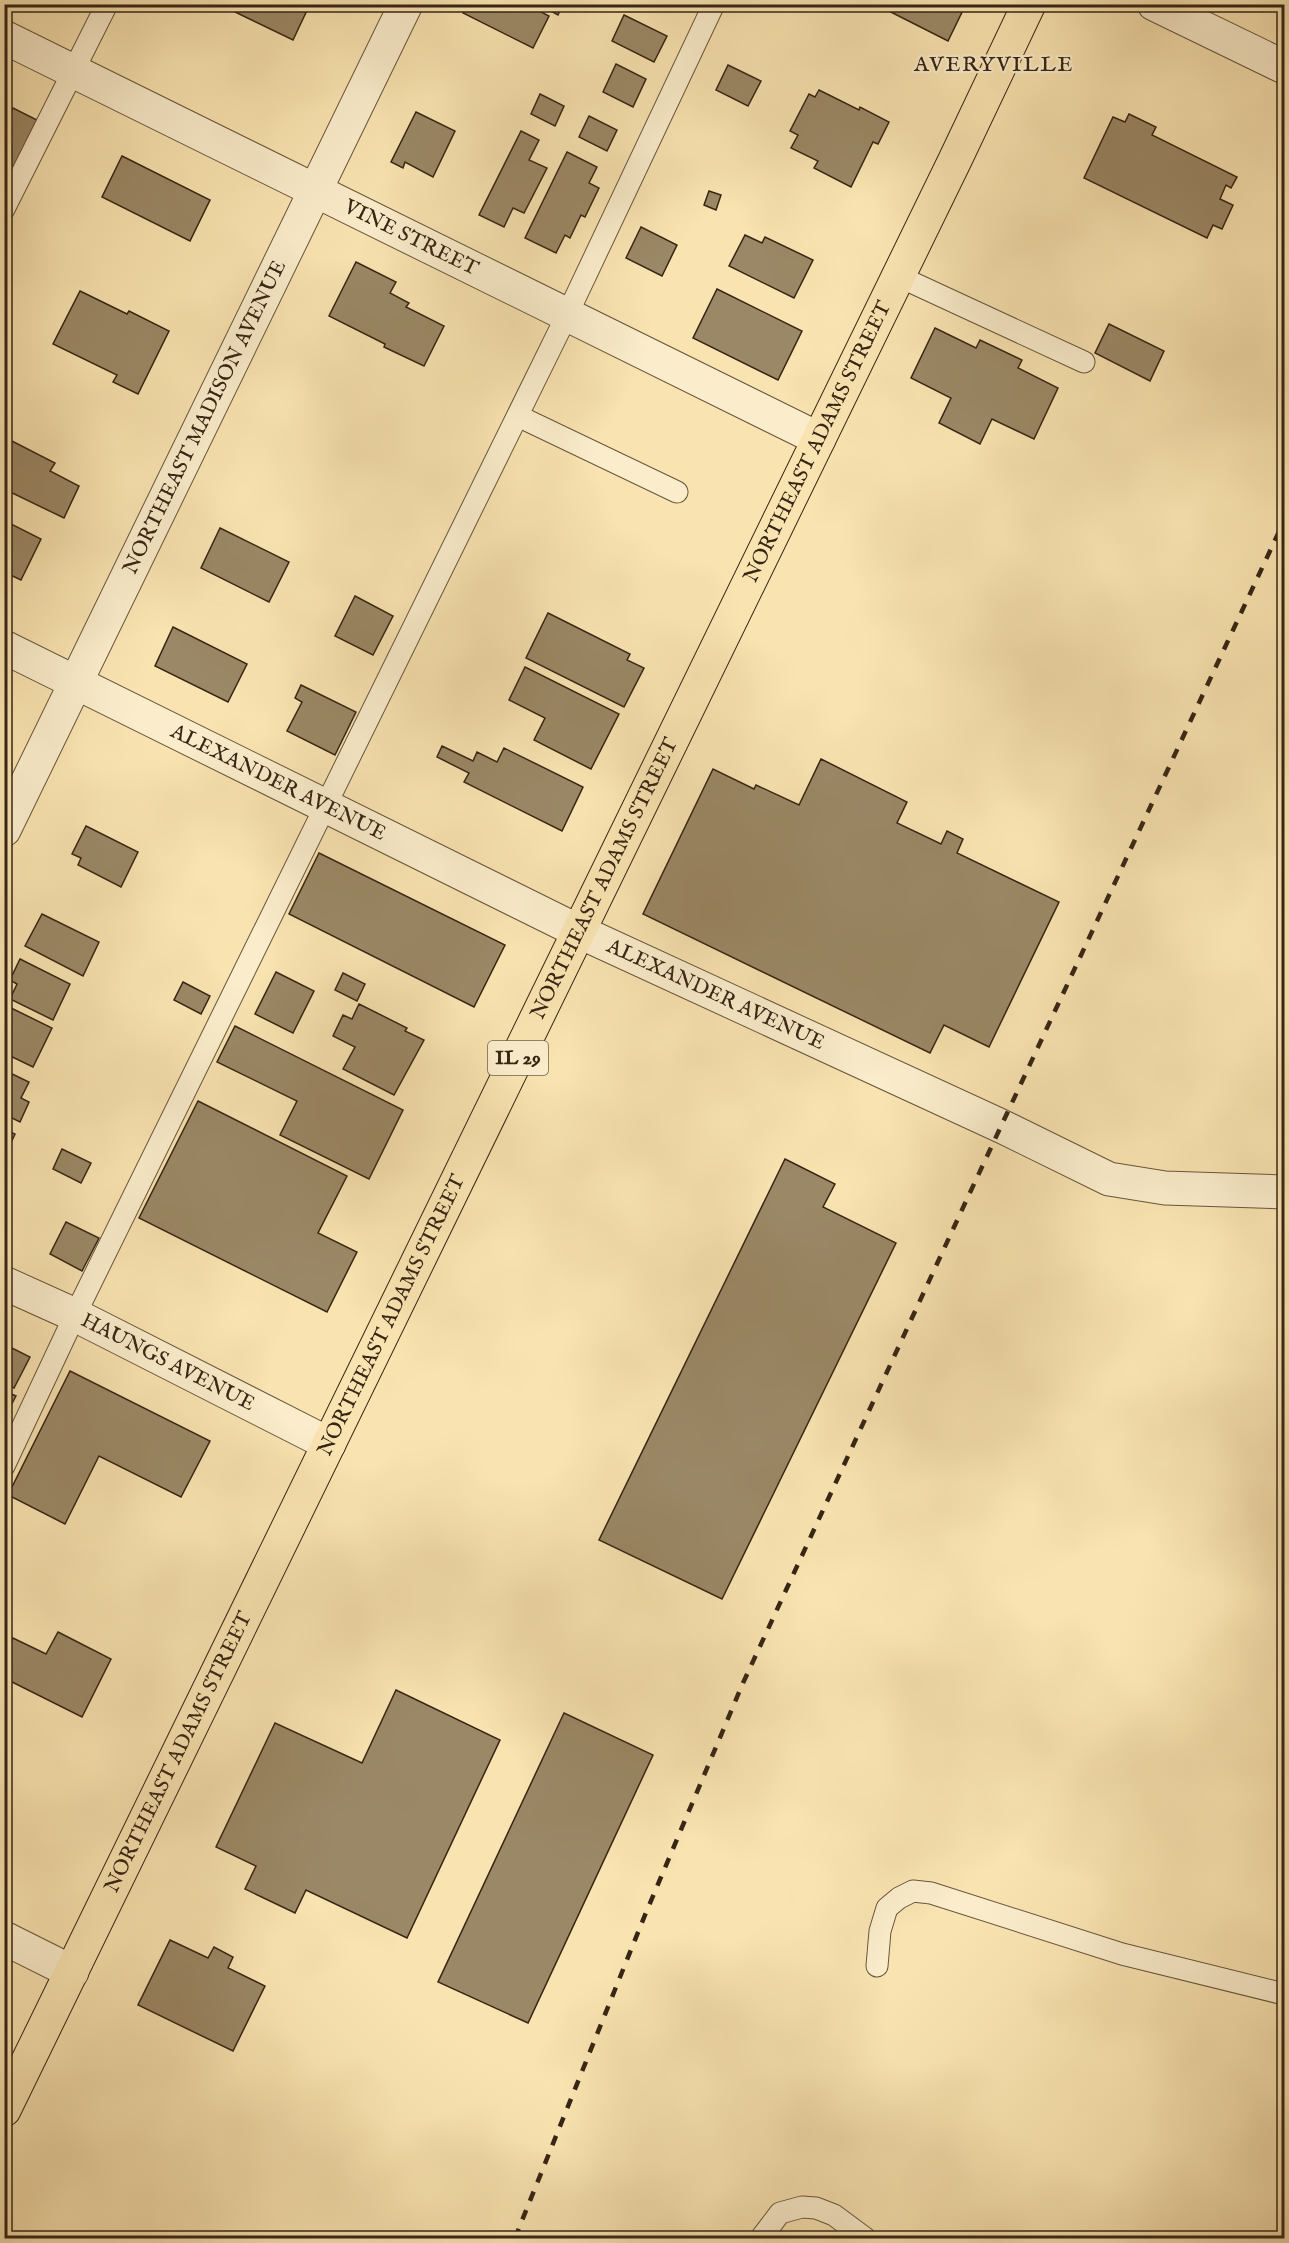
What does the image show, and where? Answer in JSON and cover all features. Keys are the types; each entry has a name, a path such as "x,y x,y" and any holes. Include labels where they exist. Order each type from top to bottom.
{"main road":[{"name":"NORTHEAST ADAMS STREET","path":"4,2110 956,160 1029,4"}],"street":[{"name":"NORTHEAST MADISON AVENUE","path":"4,830 406,4"},
{"path":"1154,4 1284,67"},
{"name":"VINE STREET","path":"4,38 819,439"},
{"name":"ALEXANDER AVENUE","path":"4,647 580,932 1001,1126 1109,1179 1165,1188 1284,1192"},
{"name":"HAUNGS AVENUE","path":"4,1283 75,1315 329,1444"},
{"path":"4,1938 72,1972"}],"lane":[{"path":"4,209 107,4"},
{"path":"4,1466 75,1315 518,416 714,4"},
{"path":"898,276 1083,362"},
{"path":"518,416 677,492"},
{"path":"877,1966 880,1931 887,1908 899,1898 913,1891 931,1893 1122,1954 1284,1994"},
{"path":"761,2238 780,2213 802,2207 816,2208 834,2215 865,2238"}],"building":[{"path":"226,4 310,4 293,40 225,7"},
{"path":"468,4 526,4 549,16 533,48 463,13"},
{"path":"538,4 563,4 558,15"},
{"path":"875,4 966,4 948,41"},
{"path":"624,15 667,36 654,62 612,41"},
{"path":"616,64 646,79 633,107 603,92"},
{"path":"728,65 761,81 748,106 716,90"},
{"path":"819,90 889,122 878,144 873,142 851,187 814,168 818,161 791,148 798,135 790,131 809,94 815,97"},
{"path":"540,94 564,106 555,126 531,114"},
{"path":"4,108 11,111 13,108 37,120 10,174 4,172"},
{"path":"416,112 455,131 433,177 405,162 403,168 391,162"},
{"path":"1129,114 1156,127 1152,135 1237,177 1231,188 1226,185 1220,199 1233,205 1222,229 1213,225 1207,238 1084,178 1113,117 1125,122"},
{"path":"589,116 617,130 607,151 579,137"},
{"path":"521,131 539,140 529,160 547,168 524,213 513,208 504,227 479,215"},
{"path":"567,152 597,167 589,183 599,188 585,217 581,215 570,238 565,235 556,253 525,238"},
{"path":"122,156 210,200 190,241 102,197"},
{"path":"709,191 721,195 716,210 704,205"},
{"path":"641,227 677,245 662,276 626,258"},
{"path":"745,235 762,243 765,237 813,260 794,298 729,266"},
{"path":"356,262 396,282 390,293 409,303 406,307 444,326 424,366 384,347 385,344 329,316"},
{"path":"717,289 802,331 778,380 693,338"},
{"path":"80,291 127,314 129,311 169,331 138,394 113,382 117,375 53,344"},
{"path":"1109,324 1164,351 1150,381 1095,353"},
{"path":"935,328 976,348 980,340 1022,360 1018,368 1058,388 1034,439 992,419 980,444 939,423 951,398 911,378"},
{"path":"6,438 55,463 50,471 79,486 64,518 4,489"},
{"path":"4,509 10,511 5,521 41,539 21,580 4,572"},
{"path":"220,528 289,562 269,602 201,568"},
{"path":"355,596 393,616 373,655 335,636"},
{"path":"548,613 630,654 627,660 644,668 624,707 526,658"},
{"path":"173,627 247,664 228,702 155,666"},
{"path":"525,667 619,714 591,769 534,740 545,718 509,700"},
{"path":"301,685 356,712 335,755 287,731 302,702 295,698"},
{"path":"442,746 473,761 477,752 497,762 504,748 583,787 562,831 464,782 469,773 437,757"},
{"path":"821,759 907,802 897,823 941,844 947,831 963,839 957,853 1059,902 989,1047 944,1025 930,1053 643,914 713,769 754,789 756,785 799,805"},
{"path":"86,826 138,852 121,887 78,865 81,858 72,854"},
{"path":"319,853 505,945 474,1007 289,914"},
{"path":"42,914 99,942 83,976 25,946"},
{"path":"20,959 70,984 53,1020 10,999 17,984 10,980"},
{"path":"276,972 314,991 293,1033 255,1014"},
{"path":"343,973 365,984 357,1001 335,990"},
{"path":"183,982 210,996 201,1014 174,1000"},
{"path":"359,1004 407,1028 405,1031 424,1040 394,1095 343,1069 355,1047 333,1036 343,1015 352,1019"},
{"path":"7,1006 52,1028 33,1067 4,1053 4,1010"},
{"path":"235,1026 403,1110 369,1179 280,1135 297,1101 217,1062"},
{"path":"4,1070 29,1082 21,1098 29,1102 20,1122 4,1114"},
{"path":"198,1101 347,1176 318,1233 357,1252 327,1312 139,1218"},
{"path":"4,1129 15,1134 7,1151 4,1150"},
{"path":"62,1149 91,1163 81,1183 53,1169"},
{"path":"785,1159 835,1184 823,1207 896,1243 722,1599 599,1540"},
{"path":"66,1222 99,1238 82,1271 50,1254"},
{"path":"4,1344 30,1357 14,1388 4,1384"},
{"path":"70,1371 210,1441 181,1497 99,1456 65,1524 8,1495"},
{"path":"4,1391 16,1396 4,1419"},
{"path":"58,1632 111,1659 82,1717 4,1678 4,1654 13,1638 46,1654"},
{"path":"396,1690 500,1740 407,1938 306,1890 295,1913 245,1889 256,1866 216,1847 275,1723 362,1763"},
{"path":"564,1713 653,1755 528,2023 438,1982"},
{"path":"170,1940 208,1958 214,1947 233,1957 228,1968 265,1986 233,2051 138,2005"}],"railway":[{"path":"515,2238 645,1915 743,1683 1284,521"}],"district":[{"name":"AVERYVILLE","path":"994,65"}]}
